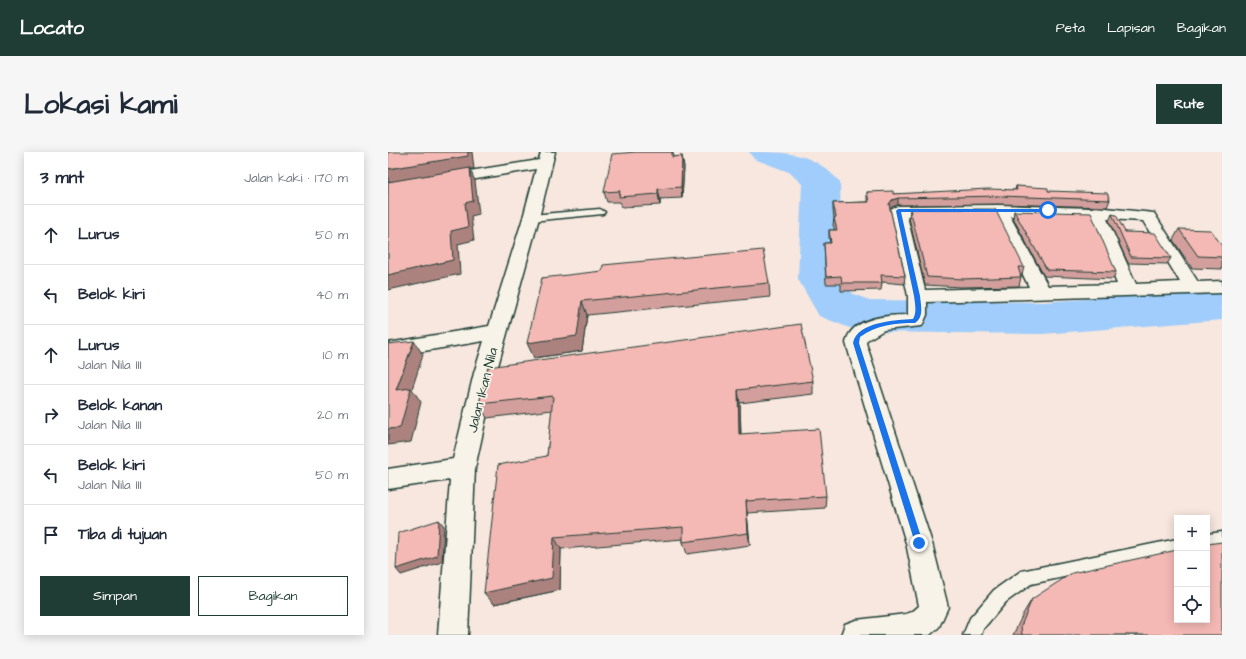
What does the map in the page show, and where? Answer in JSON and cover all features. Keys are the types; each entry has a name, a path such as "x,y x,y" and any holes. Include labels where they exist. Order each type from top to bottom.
{"street":[{"path":"388,189 547,158"},
{"name":"Jalan Ikan Nila","path":"453,635 463,468 496,332 531,218 547,158"},
{"path":"999,210 1042,293"},
{"path":"856,635 906,629 921,624 930,617 934,607 919,543 856,343 858,337 868,329 898,322 915,321 918,316 917,301 898,211 999,210 1096,212 1148,216 1192,287"},
{"path":"1096,212 1129,290"},
{"path":"917,301 1042,293 1222,287"},
{"path":"388,350 496,332"},
{"path":"485,373 506,370"},
{"path":"388,478 463,468"}],"lane":[{"path":"531,218 600,212"},
{"path":"1210,541 1222,539"},
{"path":"972,635 976,624 1000,596 1027,577 1174,547"}],"building":[{"path":"388,152 468,152 468,156 388,169"},
{"path":"672,152 672,157 682,156 681,187 658,189 658,194 619,197 620,191 604,192 612,154"},
{"path":"470,168 473,201 465,203 468,227 451,231 453,260 388,275 388,182"},
{"path":"1016,186 1048,188 1048,191 1107,193 1110,200 1001,196 898,198 892,200 889,204 905,276 881,275 882,283 842,283 841,276 826,277 824,243 831,243 829,230 837,230 834,218 836,217 833,203 869,202 867,192 893,191 893,194 988,189 1017,190"},
{"path":"910,209 995,209 1024,267 1018,267 1021,277 963,279 927,277"},
{"path":"1014,211 1091,213 1116,272 1047,270"},
{"path":"1112,214 1116,215 1125,232 1155,233 1171,258 1131,257"},
{"path":"1179,229 1211,230 1222,246 1222,257 1198,256"},
{"path":"763,250 769,283 582,301 577,336 527,343 542,278 602,271 603,265"},
{"path":"801,324 813,381 738,390 739,434 819,429 826,496 746,501 748,533 683,542 683,527 554,537 552,578 484,593 498,465 547,456 553,396 479,404 488,367"},
{"path":"414,341 396,390 411,388 400,428 388,429 388,344"},
{"path":"439,520 437,556 396,569 398,533"},
{"path":"1222,542 1222,635 1022,635 1021,626 1032,599 1072,573 1174,551 1174,623 1210,623 1210,544"}],"waterway":[{"path":"766,152 802,164 821,182 820,279 836,305 864,316 1042,318 1222,305"}],"route":[{"path":"919,543 856,343 862,332 868,329 888,323 915,321 918,316 919,308 917,296 898,211 1048,210"}]}
